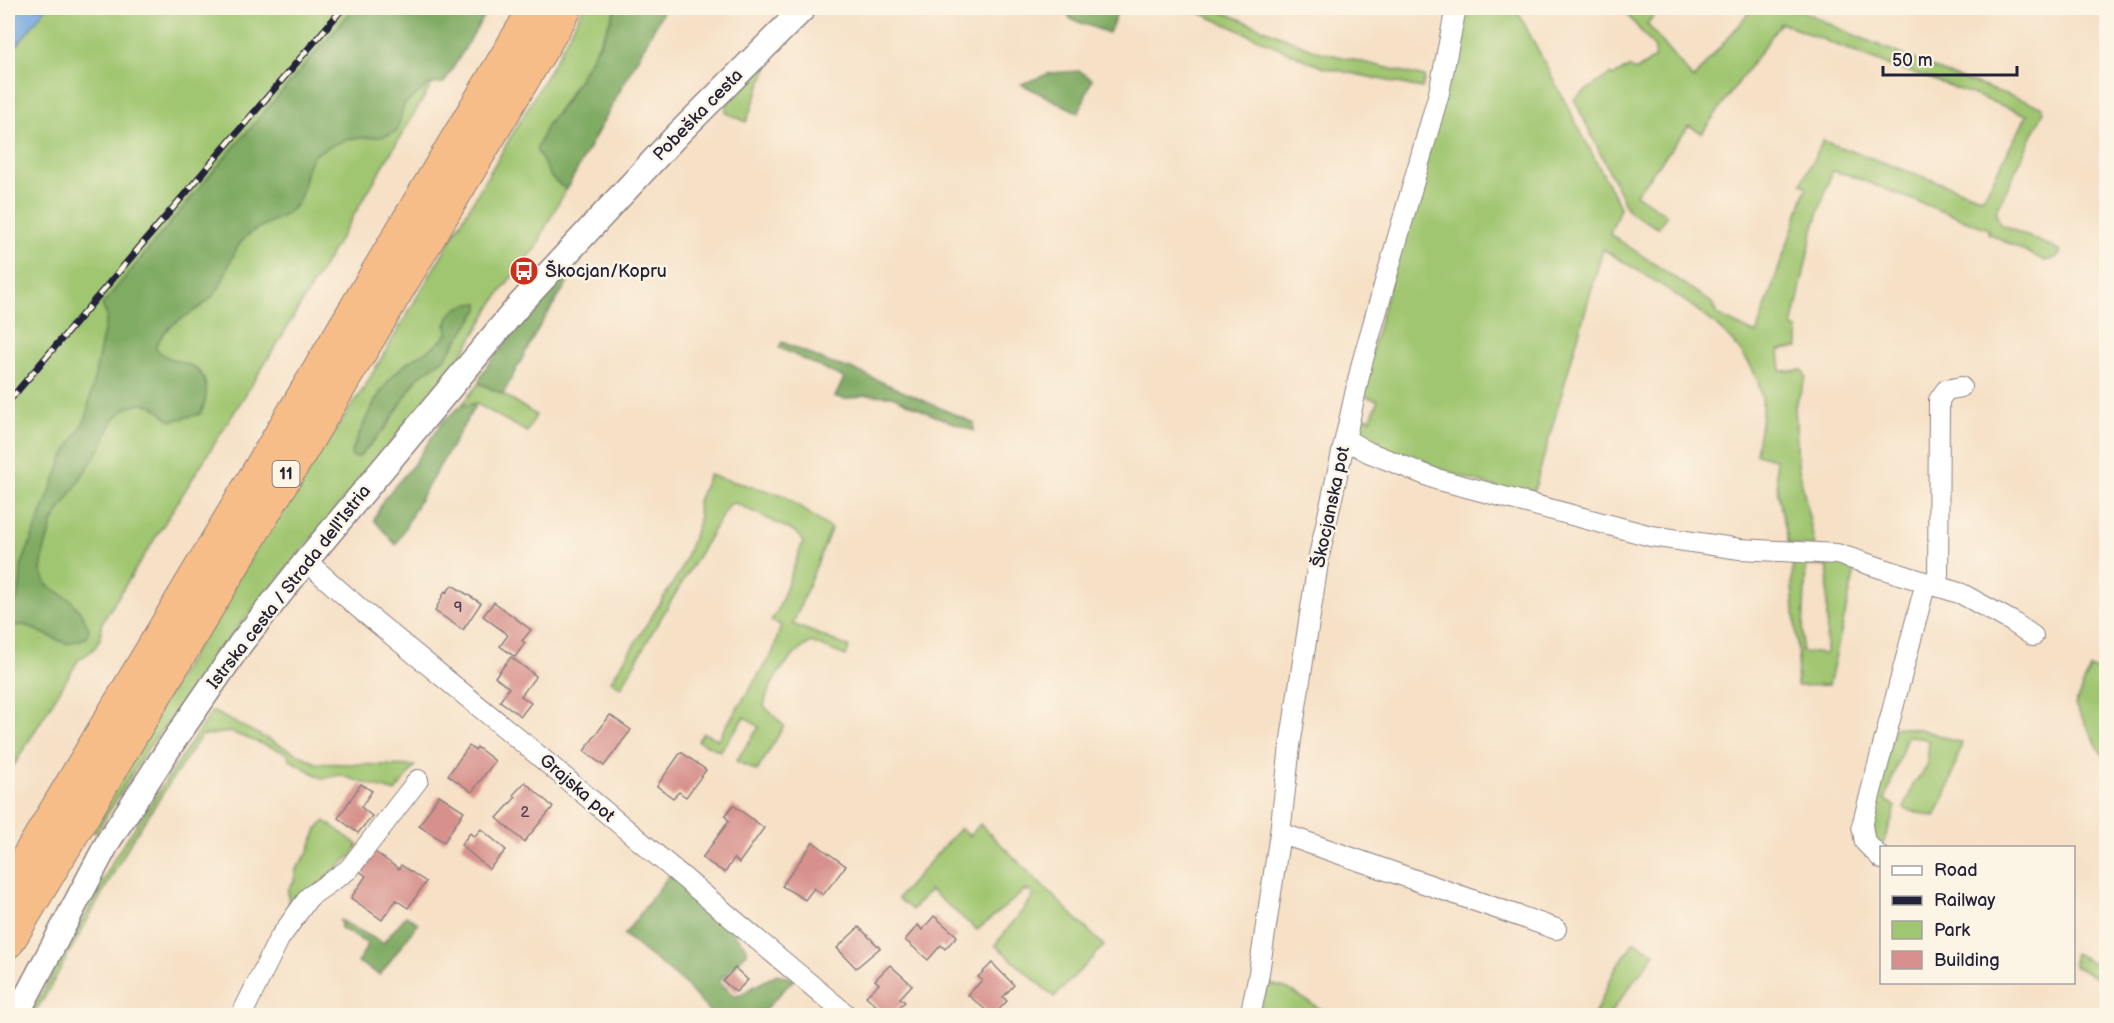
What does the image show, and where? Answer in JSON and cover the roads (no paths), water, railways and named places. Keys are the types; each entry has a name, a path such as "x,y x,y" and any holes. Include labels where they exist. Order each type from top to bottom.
{"highway":[{"name":"11","path":"8,890 535,8"},
{"name":"11","path":"8,942 566,8"}],"street":[{"name":"Pobeška cesta","path":"593,224 677,135 804,8"},
{"name":"Škocjanska pot","path":"1250,1016 1258,979 1280,833 1290,746 1319,556 1348,417 1440,93 1456,8"},
{"name":"Istrska cesta / Strada dell'Istria","path":"16,1016 109,840 172,742 241,643 306,561 520,304 593,224"},
{"path":"1880,858 1865,842 1862,826 1932,584 1939,400 1946,390 1961,387"},
{"path":"1345,439 1368,452 1436,479 1651,536 1740,549 1837,554 1962,594 2033,636"},
{"name":"Grajska pot","path":"306,561 359,608 848,1016"},
{"path":"241,1016 279,939 309,897 349,869 418,780"},
{"path":"1280,833 1556,929"}],"water":[{"path":"8,8 46,8 8,57"}],"railway":[{"path":"8,402 343,8"}],"place":[{"name":"Škocjan/Kopru","path":"524,271"}]}
